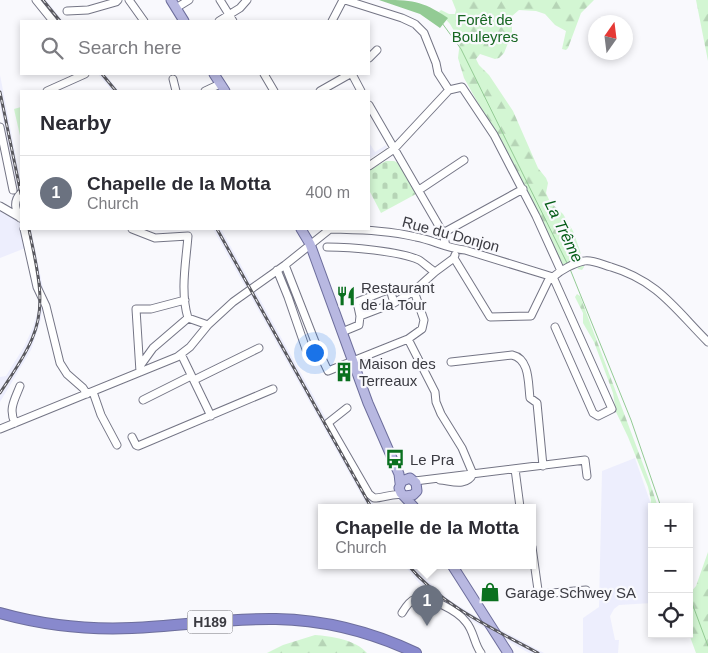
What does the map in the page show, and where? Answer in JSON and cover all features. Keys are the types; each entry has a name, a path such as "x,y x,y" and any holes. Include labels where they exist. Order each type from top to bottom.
{"highway":[{"name":"H189","path":"0,613 38,622 94,628 140,628 252,619 304,621 363,632 416,653"}],"main road":[{"path":"174,4 183,20"},
{"path":"215,75 222,87"},
{"path":"302,230 310,244 368,403 399,474 399,491 411,504"},
{"path":"392,457 414,485 418,504"},
{"path":"399,484 404,479 414,485"},
{"path":"404,496 411,496 414,485"},
{"path":"455,569 493,628 505,652"}],"street":[{"path":"36,0 52,20"},
{"path":"67,11 88,10 118,0"},
{"path":"129,0 143,20"},
{"path":"174,4 189,0"},
{"path":"220,0 231,18 247,0"},
{"path":"333,20 344,0 402,18 415,24 424,33 438,73 449,90"},
{"path":"370,57 377,50"},
{"path":"49,90 83,75"},
{"path":"265,75 273,90"},
{"path":"322,90 349,75"},
{"path":"352,75 360,90"},
{"path":"173,79 176,90"},
{"path":"370,165 394,149 449,90 462,86 494,134 562,270"},
{"path":"209,90 222,87"},
{"path":"370,107 443,233 446,246"},
{"path":"0,125 17,193 16,211 20,218"},
{"path":"419,190 464,160"},
{"path":"443,233 522,190"},
{"path":"0,206 20,219"},
{"path":"24,230 37,288 46,306 60,363 67,374 90,393 116,446"},
{"path":"135,230 155,238 188,236 185,300 188,318"},
{"path":"0,429 90,393 140,369 181,354 233,302 285,265 329,230"},
{"name":"Rue du Donjon","path":"345,230 404,234 456,250 465,250 553,277"},
{"path":"328,247 387,252 418,260 434,272"},
{"path":"360,316 394,303 414,292 434,272 454,258 456,250"},
{"path":"454,258 490,317 531,316 548,281 562,270 588,261 621,270 648,283 708,342"},
{"path":"285,265 328,371 408,339 422,328 424,325 414,292"},
{"path":"277,270 307,352 312,354 319,352"},
{"path":"553,277 612,410 598,416 594,413 556,327"},
{"path":"342,332 359,325 360,316 357,302 390,289 394,303"},
{"path":"140,369 136,309 151,310 185,300"},
{"path":"140,369 153,348 188,318"},
{"path":"188,318 208,325"},
{"path":"408,339 435,392 436,402 441,414 462,448 473,474"},
{"path":"143,400 259,348"},
{"path":"181,354 211,416"},
{"path":"451,362 512,355 518,356 523,360 530,398 537,403 543,466"},
{"path":"15,423 11,409 20,386"},
{"path":"132,437 138,446 273,389"},
{"path":"347,408 328,423 369,494 374,498 391,494 404,496"},
{"path":"414,485 441,480 460,483 468,481 473,474 584,460 587,476"},
{"path":"515,469 520,504"},
{"path":"391,494 399,484"},
{"path":"535,569 538,590 541,594 586,590"},
{"path":"402,613 406,605 414,599 430,599 447,608 466,622 481,653"}],"shaded area":[{"path":"40,0 46,0 62,20 56,20"},
{"path":"379,0 416,2 448,18 440,28 420,14"},
{"path":"0,75 20,178 20,199 0,106"},
{"path":"99,75 106,75 118,90 111,90"},
{"path":"370,144 375,152 386,145 387,148 370,158"},
{"path":"0,206 20,218 20,230 28,247 0,258"},
{"path":"26,230 31,230 44,293 43,307 31,350 0,402 0,377 6,376 25,345 33,327 38,310 38,284"},
{"path":"214,230 222,230 373,504 366,504"},
{"path":"635,458 651,503 648,503 648,603 619,605 614,609 610,616 615,640 619,640 618,653 583,653 583,618 599,607 602,471"},
{"path":"407,569 416,569 451,601 544,653 529,653 458,613 420,584"}],"green space":[{"name":"Forêt de Bouleyres","path":"452,0 594,0 581,13 566,50 562,49 566,31 555,25 545,14 536,11 519,10 512,16 512,33 504,53 495,59 480,54 476,59 513,111 538,168 546,178 548,183 546,193 550,202 563,214 573,231 584,267 582,270 578,269 575,263 564,266 562,264 531,198 464,78 458,58 460,41 450,24 439,12 441,10 449,14 455,14 456,10"},
{"path":"696,0 708,0 708,61"},
{"path":"20,107 20,136 14,109"},
{"path":"386,161 394,161 400,164 416,194 381,213 370,192 370,169"},
{"path":"577,294 580,296 657,503 651,503 648,487 616,412 613,393 594,342 583,323 583,313 575,297"},
{"path":"708,552 708,653 696,653 690,638 693,638 693,589 696,586"},
{"path":"315,635 350,642 367,653 267,653 283,645"}],"waterway":[{"name":"La Trême","path":"442,23 461,49 567,263"},
{"name":"La Trême","path":"570,269 631,420 660,503"},
{"name":"La Trême","path":"693,606 708,646"}],"railway":[{"path":"43,0 59,20"},
{"path":"103,75 115,90"},
{"path":"0,92 20,189"},
{"path":"0,393 29,346 37,325 40,298 39,284 29,230"},
{"path":"218,230 369,504"},
{"path":"411,569 436,593 452,604 538,653"}],"place":[{"name":"Restaurant de la Tour","path":"346,296"},
{"name":"Maison des Terreaux","path":"344,372"},
{"name":"Le Pra","path":"395,459"},
{"name":"Garage Schwey SA","path":"490,592"},
{"name":"Chapelle de la Motta","path":"427,626"}]}
